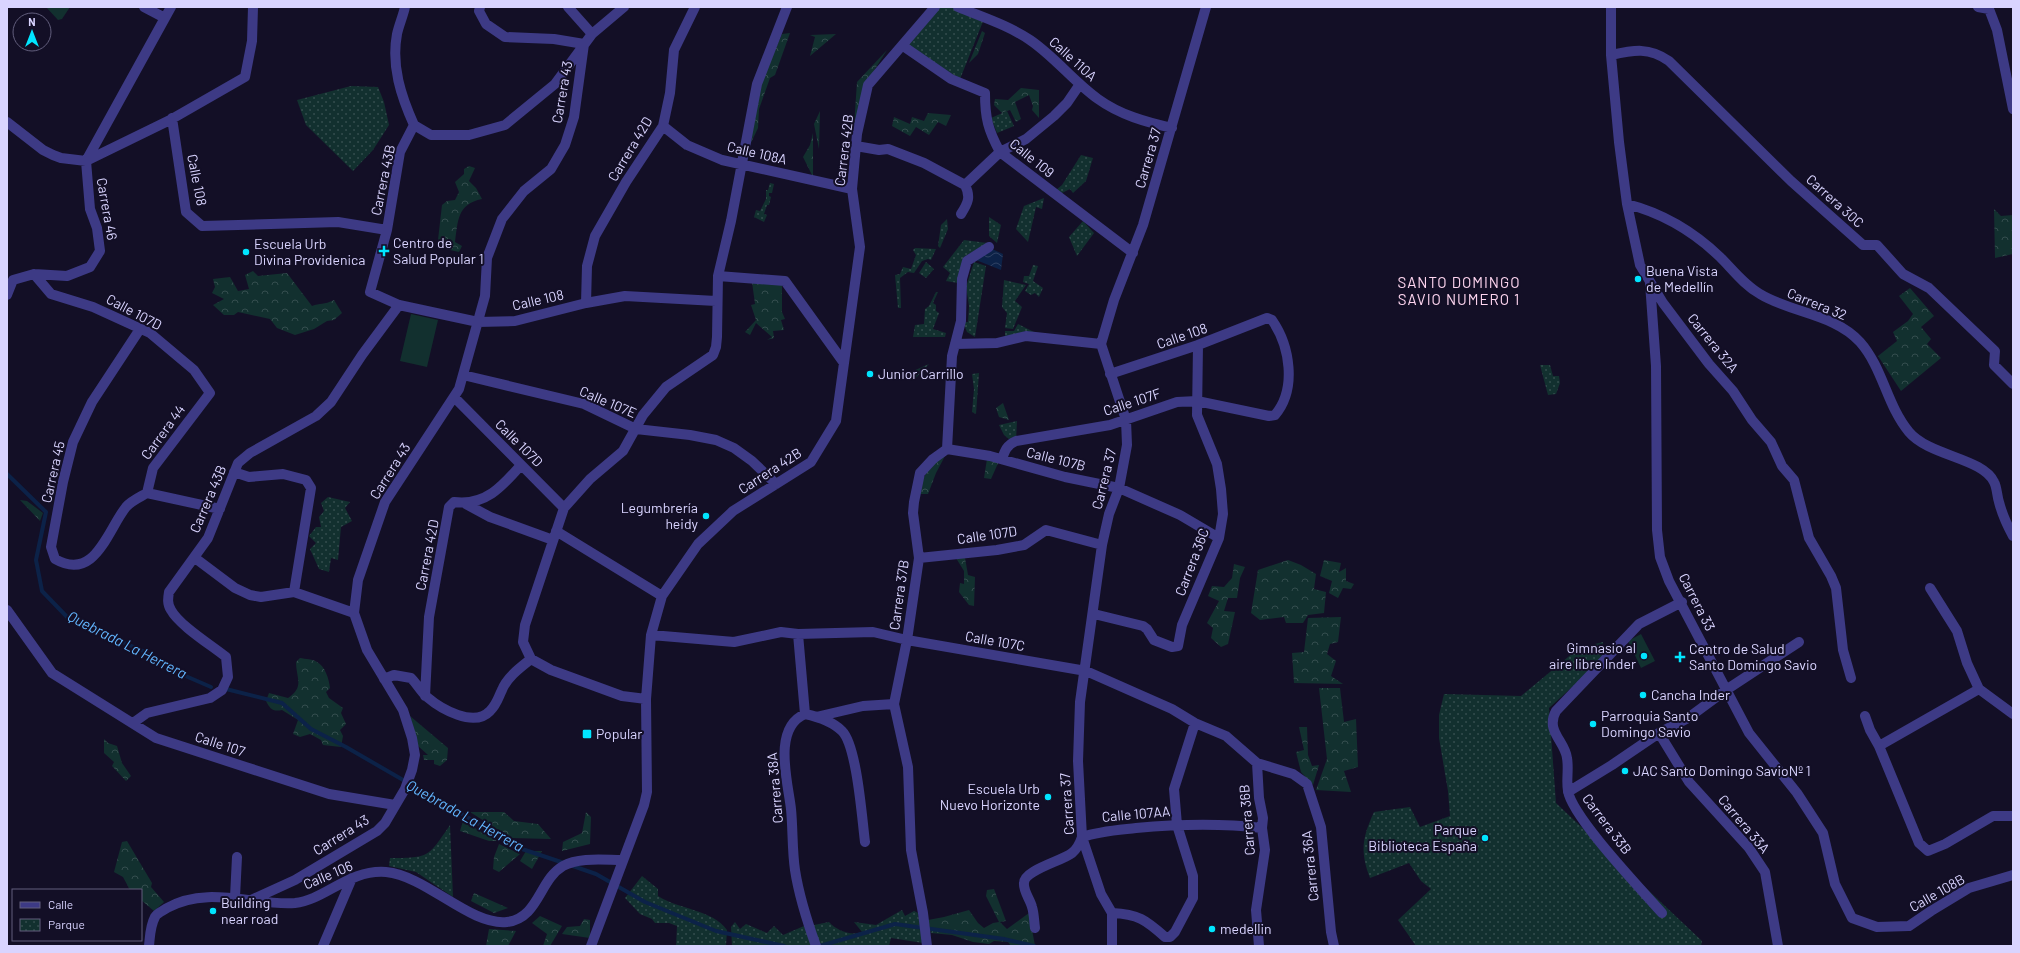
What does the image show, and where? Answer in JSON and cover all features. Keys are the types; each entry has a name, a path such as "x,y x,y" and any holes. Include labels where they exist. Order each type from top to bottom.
{"street":[{"path":"144,7 165,18"},
{"name":"Carrera 46","path":"7,294 13,280 34,274 67,276 90,267 100,251 97,228 90,210 86,161 171,7"},
{"path":"7,122 43,150 53,155 61,158 86,161 172,118 246,77 252,42 253,7"},
{"path":"406,7 397,35 396,76 404,104 414,125 430,135 468,135 505,125 555,84 592,34 624,7"},
{"path":"568,7 592,34"},
{"name":"Carrera 42D","path":"586,303 587,266 595,236 626,182 663,126 670,93 674,50 695,7"},
{"path":"646,699 622,696 551,670 531,659 523,642 525,625 564,508 590,479 623,450 643,415 666,387 713,355 716,347 717,336 716,301 718,276 742,164 757,84 787,7"},
{"name":"Carrera 42B","path":"591,946 622,860 644,805 646,792 646,699 651,635 662,596 698,544 733,511 811,462 836,421 860,247 852,189 856,146 868,85 935,7"},
{"name":"Calle 110A","path":"958,7 1011,28 1024,36 1050,56 1099,100 1122,113 1172,128"},
{"name":"Carrera 37","path":"1112,913 1101,894 1082,837 1078,761 1080,702 1094,614 1102,545 1109,514 1119,488 1127,445 1126,420 1101,344 1114,300 1145,219 1206,7"},
{"name":"Carrera 32A","path":"1611,7 1610,55 1627,204 1640,265 1650,283 1709,364 1733,391 1752,420 1771,442 1782,466 1794,480 1809,538 1831,576 1836,588 1843,650 1851,678"},
{"path":"1978,7 1989,9 1997,30 2013,110"},
{"path":"479,9 486,24 505,37 554,39 584,44"},
{"name":"Carrera 43","path":"251,900 295,880 377,831 385,823 412,770 415,755 412,738 403,710 367,650 354,613 358,580 385,502 459,389 485,296 487,258 502,219 524,191 551,169 564,145 574,117 584,44"},
{"name":"Calle 109","path":"903,46 951,79 985,93 985,116 991,136 1000,152 1133,253"},
{"name":"Carrera 30C","path":"1610,55 1645,51 1657,53 1669,61 1828,215 1863,245 1877,245 1904,274 1929,288 1995,351 1994,365 2013,384"},
{"path":"965,185 1000,152 1026,139 1054,116 1067,103 1080,84"},
{"name":"Calle 108","path":"172,118 186,212 202,226 338,222 386,230"},
{"name":"Carrera 43B","path":"370,292 386,230 400,152 414,125"},
{"name":"Calle 108A","path":"663,126 687,145 722,160 852,189"},
{"path":"856,146 879,150 888,149 924,164 965,185 968,190 968,202 961,214"},
{"name":"Carrera 32","path":"1627,204 1649,210 1685,229 1720,257 1745,284 1760,294 1778,304 1804,312 1838,326 1860,342 1872,359 1898,415 1909,432 1923,445 1960,458 1986,472 1994,481 2005,522 2013,536"},
{"path":"946,449 952,356 960,321 962,279 967,261 989,247"},
{"name":"Calle 107D","path":"34,274 51,294 93,306 150,333 194,370 210,393"},
{"path":"718,276 785,281 844,363"},
{"name":"Carrera 33","path":"1650,283 1656,366 1658,530 1660,556 1669,580 1682,602 1749,733 1796,793 1823,833 1836,884 1852,918"},
{"name":"Calle 108","path":"370,292 399,305 478,322 515,320 586,303 624,296 716,301"},
{"name":"Carrera 43B","path":"133,723 147,713 210,698 222,690 228,677 226,656 179,621 170,610 168,601 169,592 208,538 238,463 250,453 316,416 331,402 362,355 399,305"},
{"name":"Calle 108","path":"1110,374 1198,346 1267,318 1272,320 1277,327 1286,352 1289,370 1287,390 1278,411"},
{"name":"Carrera 45","path":"140,328 92,402 73,442 63,482 51,547 55,559 65,564 76,565 87,562 102,546 127,506 146,493"},
{"path":"955,344 997,343 1026,336 1101,344"},
{"name":"Carrera 36C","path":"1094,614 1143,626 1147,629 1154,640 1166,646 1176,647 1185,617 1219,538 1222,514 1221,488 1217,464 1200,424 1197,401 1198,346"},
{"name":"Calle 107E","path":"463,375 584,404 636,429 690,435 716,440 734,448 746,456 776,484"},
{"name":"Carrera 44","path":"146,493 153,468 210,393"},
{"name":"Calle 107D","path":"454,397 564,508"},
{"name":"Calle 107F","path":"1002,459 1009,444 1016,441 1094,428 1126,420 1177,402 1197,401 1269,416 1275,415 1278,411"},
{"name":"Calle 107B","path":"946,449 1002,459 1065,477 1119,488 1180,515 1219,538"},
{"name":"Carrera 37B","path":"927,946 923,913 911,850 908,767 894,704 907,640 919,558 913,513 920,473 933,459 946,449"},
{"name":"Carrera 42D","path":"426,696 429,617 449,507 454,502 466,504 487,497 504,484 521,465"},
{"path":"234,472 249,477 283,474 306,480 311,488 294,592"},
{"path":"146,493 220,509"},
{"path":"466,504 490,517 555,535 662,596"},
{"name":"Calle 107D","path":"919,558 997,550 1024,545 1046,530 1102,545"},
{"path":"195,558 235,588 250,595 261,597 294,592 354,613"},
{"path":"1930,588 1957,631 1967,663 1979,689 2013,714"},
{"name":"Carrera 33B","path":"1662,913 1589,828 1572,804 1568,792 1568,758 1563,746 1556,737 1553,716 1556,711 1639,624 1682,602"},
{"name":"Calle 107","path":"7,610 52,674 156,738 329,794 395,805"},
{"name":"Calle 107C","path":"651,635 734,642 781,632 798,634 873,632 907,640 1086,671 1172,709 1195,723 1226,736 1257,763 1293,774 1307,784"},
{"path":"798,634 810,715"},
{"path":"1568,792 1612,765 1659,733 1688,718 1726,690 1800,642"},
{"path":"384,678 394,675 411,678 426,696 436,704 468,719 476,719 490,712 497,703 502,689 517,670 531,659"},
{"path":"1879,746 1979,689"},
{"path":"810,715 863,706 894,704"},
{"path":"810,715 829,722 843,732 850,749 862,804 866,842"},
{"name":"Carrera 38A","path":"810,715 798,718 788,733 784,750 785,769 791,810 795,872 806,918 816,946"},
{"path":"1866,716 1870,730 1879,746 1919,843 1928,851 1945,844 1994,816 2013,816"},
{"path":"1112,946 1112,913 1130,914 1145,920 1165,937 1170,937 1175,932 1193,898 1193,876 1177,825 1174,789 1195,723"},
{"name":"Carrera 33A","path":"1659,733 1689,782 1749,848 1765,872 1778,946"},
{"name":"Carrera 36B","path":"1257,763 1259,798 1263,818 1262,828 1265,850 1256,910 1259,946"},
{"name":"Carrera 36A","path":"1307,784 1321,827 1331,932 1334,946"},
{"name":"Calle 107AA","path":"1082,837 1096,832 1177,825 1231,825 1262,828"},
{"path":"1035,928 1033,907 1024,887 1024,881 1028,875 1072,853 1078,847 1082,837"},
{"path":"235,897 237,857"},
{"name":"Calle 106","path":"149,946 151,929 156,915 174,904 207,897 235,897 251,900 295,903 310,898 352,878 367,874 386,872 413,879 488,920 509,922 526,913 533,906 553,874 564,866 576,862 622,860"},
{"name":"Calle 108B","path":"1852,918 1877,927 1909,926 1969,888 2013,875"},
{"path":"323,946 352,878"}],"green space":[{"path":"46,7 70,7 62,19 58,20"},
{"path":"938,7 952,7 984,19 960,79 906,45"},
{"path":"982,31 985,33 978,54 969,63"},
{"path":"790,33 775,75 770,78 759,109 758,128 748,149 759,87 782,34"},
{"path":"836,34 810,56 815,37 810,35"},
{"path":"887,50 868,80 854,126 857,82"},
{"path":"351,86 378,87 384,102 389,125 373,150 353,171 306,125 297,100"},
{"path":"1021,88 1039,90 1039,118 1032,110 1033,106 1029,95 1015,102 1021,119 1016,122 1010,110 1002,113 994,105 995,99 1008,100"},
{"path":"820,111 819,149 814,124"},
{"path":"1007,111 1014,126 997,133 991,118"},
{"path":"928,113 951,115 946,126 938,122 929,135 916,127 910,136 892,126 894,117 910,124 912,117 924,121"},
{"path":"813,133 813,177 803,157 810,145"},
{"path":"1081,155 1093,158 1086,181 1073,193 1070,189 1060,194 1056,190 1062,185"},
{"path":"469,166 475,168 469,181 476,188 482,199 474,201 468,205 460,214 455,242 462,246 459,252 441,248 438,240 442,205 447,201 455,200 459,192 455,182 464,174 464,169"},
{"path":"770,183 774,184 772,193 769,193 769,196 771,197 764,214 767,215 764,222 754,217 756,210 760,211 766,199 766,190 768,190"},
{"path":"1044,198 1042,209 1036,207 1028,242 1016,229 1024,206"},
{"path":"1994,209 2001,216 2013,215 2013,254 1995,258"},
{"path":"989,217 1001,225 997,243 989,236"},
{"path":"947,219 948,229 940,248 938,246 941,225"},
{"path":"1083,221 1094,233 1077,256 1069,237"},
{"path":"964,240 987,243 964,257 958,283 946,281 950,273 943,267"},
{"path":"915,248 936,249 931,260 928,259 922,261 914,273 908,272 900,278 901,308 898,308 895,275 900,274 903,267 911,269 916,255 913,250"},
{"path":"926,262 934,269 926,278 919,273"},
{"path":"974,262 986,266 975,337 967,332 963,322 968,322 969,306 966,287"},
{"path":"1033,265 1038,266 1033,281 1043,288 1039,297 1035,293 1031,295 1025,291 1029,284 1023,282 1024,276 1029,276"},
{"path":"253,271 258,276 287,273 312,306 334,300 342,313 334,320 327,321 314,329 295,335 277,328 270,319 238,312 234,315 224,315 213,305 224,299 212,293 215,287 213,279 230,277 238,291 249,289 245,275"},
{"path":"1004,280 1026,285 1015,301 1022,307 1013,329 1005,328 1007,313 1002,307"},
{"path":"752,282 782,285 782,312 785,319 781,320 784,330 773,331 774,338 767,340 772,337 756,323 750,335 745,332 756,320 751,305 755,304"},
{"path":"1910,288 1934,316 1921,327 1931,339 1927,344 1941,358 1901,391 1878,356 1897,341 1893,332 1908,321 1913,314 1899,296"},
{"path":"936,292 938,292 933,303 936,305 936,311 939,313 933,329 946,333 945,337 913,337 915,325 924,324 925,309 929,306"},
{"path":"411,314 438,320 427,367 400,361"},
{"path":"1018,324 1036,333 1025,331 1017,336 1005,337 1005,331 1014,331"},
{"path":"929,364 914,380 911,372"},
{"path":"1540,365 1550,365 1553,376 1559,376 1560,383 1556,394 1548,395"},
{"path":"979,373 976,414 972,412 974,389 972,374"},
{"path":"1003,403 1009,420 999,417 996,408"},
{"path":"1017,421 1016,440 1010,440 1004,435 999,425"},
{"path":"945,456 936,473 928,494 919,494 925,476 930,467"},
{"path":"987,459 999,461 991,479 984,478"},
{"path":"328,497 350,502 345,508 352,521 341,527 338,560 331,558 329,572 319,569 310,549 316,543 309,536 316,527 321,527 319,517 324,511 321,503"},
{"path":"20,500 27,501 43,513 40,521"},
{"path":"956,558 965,558 968,575 975,577 974,606 969,605 959,592 960,583 964,584 964,571"},
{"path":"1288,560 1301,565 1316,574 1314,589 1326,592 1324,613 1308,615 1303,623 1286,623 1284,617 1260,620 1251,613 1258,570"},
{"path":"1324,560 1341,563 1339,572 1346,568 1346,581 1354,584 1351,589 1343,588 1338,598 1329,593 1332,581 1320,576"},
{"path":"1234,564 1245,567 1240,578 1237,598 1228,598 1224,611 1235,612 1228,644 1221,647 1211,638 1213,628 1207,623 1219,601 1208,596 1212,586 1224,587 1232,578"},
{"path":"1341,617 1338,642 1330,644 1327,654 1336,661 1331,676 1343,684 1294,683 1292,653 1304,652 1308,618"},
{"name":"Gimnasio al aire libre Inder","path":"1641,634 1655,661 1641,668 1628,641"},
{"path":"1603,642 1604,658 1549,708 1556,803 1702,941 1701,946 1416,946 1398,920 1431,889 1421,881 1409,863 1370,878 1365,860 1364,845 1367,830 1374,812 1410,807 1420,827 1450,816 1448,791 1439,738 1439,715 1444,694 1521,696 1579,648"},
{"path":"300,658 313,660 322,666 328,677 330,688 326,692 329,698 343,708 341,713 346,724 340,730 343,736 341,747 323,745 321,740 310,734 300,737 293,734 298,720 282,710 276,711 272,709 266,701 269,693 288,698 293,694 298,686 296,662"},
{"path":"1319,688 1340,688 1344,722 1356,719 1358,767 1344,771 1351,792 1316,790 1327,759"},
{"path":"410,716 448,748 447,760 440,766 434,764 434,760 424,760 423,755 428,755 418,746"},
{"path":"1299,727 1307,727 1308,755 1312,766 1319,765 1313,785 1301,772 1296,752 1304,750"},
{"path":"104,739 108,743 117,746 122,763 131,776 126,781 112,766 114,762 104,753"},
{"path":"470,812 504,812 514,821 538,824 551,839 511,838"},
{"path":"586,812 591,817 590,844 562,851 563,842 582,833"},
{"path":"463,821 497,841 489,841 460,831"},
{"path":"450,825 453,897 416,872 389,866 390,858 413,857 427,854 437,844"},
{"path":"127,841 152,883 151,887 164,902 154,911 142,901 142,889 129,889 123,877 114,872 122,842"},
{"path":"499,844 520,854 499,872 493,869 494,857"},
{"path":"526,851 542,851 532,869 520,861"},
{"path":"642,876 658,889 658,896 666,901 704,914 721,923 727,930 726,946 676,946 677,926 669,923 655,923 652,919 640,914 625,898"},
{"path":"994,889 1006,921 1000,922 1007,929 1029,913 1035,946 1011,946 1008,942 994,941 989,944 973,942 952,935 931,933 928,920 969,910 978,923 984,928 993,923 999,922 986,896 987,890"},
{"path":"474,893 508,908 494,913 471,901"},
{"path":"902,910 905,916 914,911 918,913 923,943 891,938 889,946 819,946 814,925 829,922 844,932 858,933 862,932 854,922 876,925"},
{"path":"540,916 562,926 550,946 543,946 547,934 532,923"},
{"path":"584,919 590,920 590,938 562,934 567,927 580,926"},
{"path":"735,922 740,929 746,924 767,933 774,926 783,935 804,926 813,946 732,946 731,927"},
{"path":"489,929 516,931 508,946 486,946"}],"water":[{"path":"992,249 1003,254 1001,270 976,260"}],"waterway":[{"name":"Quebrada La Herrera","path":"7,474 46,512 36,560 42,591 69,619 143,651 174,671 211,687"},
{"name":"Quebrada La Herrera","path":"226,689 282,703 311,729 346,747 474,821 513,846 564,863"},
{"name":"Quebrada La Herrera","path":"570,865 596,874 645,902 716,931 784,946"},
{"name":"Quebrada La Herrera","path":"820,946 895,924 1004,939 1034,946"}],"place":[{"name":"Centro de Salud Popular 1","path":"384,251"},
{"name":"Escuela Urb Divina Providenica","path":"246,252"},
{"name":"Buena Vista de Medellín","path":"1638,279"},
{"name":"Junior Carrillo","path":"870,374"},
{"name":"Legumbrería heidy","path":"706,516"},
{"name":"Gimnasio al aire libre Inder","path":"1644,656"},
{"name":"Centro de Salud Santo Domingo Savio","path":"1680,657"},
{"name":"Cancha Inder","path":"1643,695"},
{"name":"Parroquia Santo Domingo Savio","path":"1593,724"},
{"name":"Popular","path":"587,734"},
{"name":"JAC Santo Domingo SavioNº 1","path":"1625,771"},
{"name":"Escuela Urb Nuevo Horizonte","path":"1048,797"},
{"name":"Parque Biblioteca España","path":"1485,838"},
{"name":"Building near road","path":"213,911"},
{"name":"medellin","path":"1212,929"}],"district":[{"name":"SANTO DOMINGO SAVIO NUMERO 1","path":"1459,292"}]}
